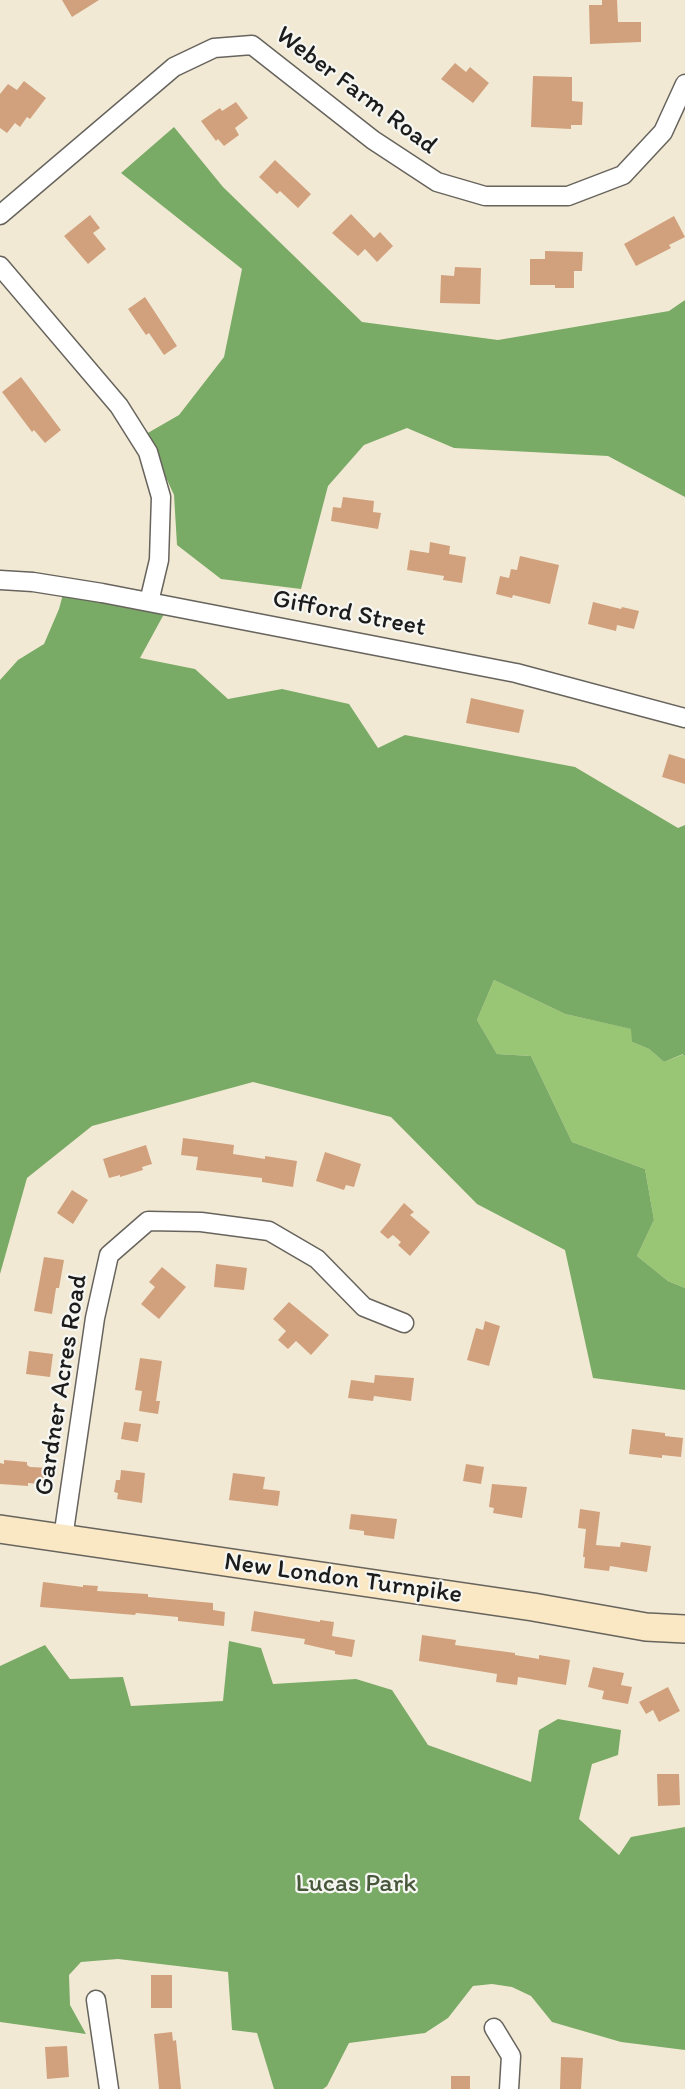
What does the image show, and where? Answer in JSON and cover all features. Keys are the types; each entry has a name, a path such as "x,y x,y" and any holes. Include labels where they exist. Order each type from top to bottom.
{"main road":[{"name":"New London Turnpike","path":"0,1529 533,1607 646,1627 685,1629"}],"street":[{"name":"Weber Farm Road","path":"0,215 174,67 214,48 252,45 373,140 437,182 484,196 568,196 622,175 663,132 685,84"},
{"path":"0,266 119,406 148,452 161,497 159,561 149,602"},
{"name":"Gifford Street","path":"0,580 33,582 149,602 516,673 685,718"},
{"name":"Gardner Acres Road","path":"63,1538 95,1318 109,1255 148,1221 201,1222 269,1231 316,1259 364,1307 404,1323"},
{"path":"96,2000 109,2089"},
{"path":"495,2028 511,2056 509,2089"}],"green space":[{"path":"174,127 223,187 362,322 498,340 669,311 685,300 685,497 608,456 454,448 407,428 364,445 328,486 301,589 221,579 177,545 174,495 146,434 179,415 224,357 242,269 121,173"},
{"path":"63,594 164,614 140,658 195,669 228,699 282,689 349,704 378,748 405,735 575,767 678,828 685,825 685,1056 683,1054 664,1062 649,1049 632,1042 631,1029 565,1014 494,980 477,1020 497,1054 531,1056 572,1142 645,1169 654,1220 637,1256 668,1281 685,1288 685,1390 593,1378 565,1250 477,1204 391,1117 253,1082 92,1126 27,1178 0,1274 0,680 18,660 44,644"},
{"path":"494,980 565,1014 632,1029 632,1042 649,1049 664,1062 684,1054 685,1288 668,1281 637,1256 654,1220 645,1169 572,1142 531,1056 497,1054 477,1020"},
{"name":"Lucas Park","path":"229,1641 261,1648 273,1684 356,1679 392,1690 428,1745 531,1782 539,1730 558,1719 621,1730 618,1755 592,1764 579,1819 619,1855 631,1837 685,1827 685,2050 621,2042 552,2022 531,1996 512,1987 492,1984 473,1986 448,2018 425,2033 349,2043 327,2086 323,2089 274,2089 257,2033 232,2030 228,1972 118,1959 81,1962 69,1975 70,2005 86,2034 0,2022 0,1666 45,1645 70,1679 123,1677 131,1706 223,1701"}],"building":[{"path":"62,0 99,0 72,17"},
{"path":"602,0 617,0 618,22 641,22 641,42 590,44 589,5 602,5"},
{"path":"455,63 466,72 470,67 489,83 473,103 441,79"},
{"path":"533,76 572,77 572,101 583,102 582,125 571,125 571,129 531,127"},
{"path":"24,81 46,98 30,119 27,117 20,127 15,123 7,133 0,128 0,94 8,84 17,90"},
{"path":"236,102 248,118 235,128 239,135 224,146 218,139 216,141 201,121 220,108 222,111"},
{"path":"275,160 311,194 298,208 280,191 277,194 259,177"},
{"path":"351,214 374,238 380,232 393,246 377,262 365,249 358,256 332,233"},
{"path":"90,215 100,228 93,233 106,249 88,264 64,236"},
{"path":"674,216 685,237 669,245 671,248 636,266 624,244"},
{"path":"545,251 583,252 582,271 574,271 574,288 530,285 530,259 545,259"},
{"path":"455,267 481,268 480,304 440,303 441,275 454,276"},
{"path":"145,297 177,346 164,355 149,333 146,335 128,309"},
{"path":"21,377 61,430 45,443 34,430 32,432 2,392"},
{"path":"343,497 374,501 373,512 381,513 378,529 331,521 333,507 341,508"},
{"path":"430,542 450,546 449,554 466,557 462,583 443,580 444,576 407,570 410,550 429,553"},
{"path":"520,556 559,565 550,604 513,595 512,598 496,594 500,576 509,578 511,569 517,570"},
{"path":"593,602 639,611 634,629 617,625 616,631 588,624"},
{"path":"471,698 524,710 519,733 466,723"},
{"path":"669,754 685,759 685,784 662,777"},
{"path":"183,1138 234,1145 233,1154 297,1161 293,1187 262,1182 262,1178 196,1170 198,1157 181,1155"},
{"path":"146,1145 152,1164 142,1167 143,1170 109,1178 103,1159"},
{"path":"325,1152 361,1164 354,1187 346,1185 344,1190 316,1181"},
{"path":"72,1190 88,1200 73,1224 57,1213"},
{"path":"404,1203 414,1212 410,1215 430,1232 410,1256 398,1245 401,1242 393,1235 388,1239 380,1232"},
{"path":"44,1257 64,1260 52,1314 34,1311"},
{"path":"216,1264 247,1268 244,1290 214,1287"},
{"path":"162,1267 186,1287 159,1319 141,1304 155,1287 149,1282"},
{"path":"289,1302 329,1335 311,1355 296,1341 288,1349 278,1340 286,1331 273,1319"},
{"path":"485,1321 500,1326 489,1366 467,1360 476,1328 483,1330"},
{"path":"29,1351 53,1354 50,1377 26,1374"},
{"path":"140,1358 162,1361 156,1401 160,1401 158,1414 139,1411 142,1391 135,1390"},
{"path":"375,1375 414,1378 411,1401 374,1396 373,1401 348,1398 351,1380 374,1383"},
{"path":"124,1422 141,1424 138,1442 121,1439"},
{"path":"632,1429 683,1438 681,1457 662,1455 662,1458 629,1454"},
{"path":"4,1460 27,1462 30,1467 51,1468 50,1485 0,1484 0,1463 4,1464"},
{"path":"466,1464 484,1467 481,1484 463,1481"},
{"path":"121,1470 145,1473 142,1503 117,1499 118,1493 114,1492 116,1480 120,1480"},
{"path":"233,1473 265,1477 263,1489 280,1491 278,1506 229,1500"},
{"path":"492,1484 527,1487 522,1518 493,1513 494,1508 489,1507"},
{"path":"580,1509 600,1512 596,1545 620,1547 621,1542 651,1546 647,1572 610,1566 609,1571 584,1568 586,1529 578,1528"},
{"path":"351,1514 397,1519 394,1539 364,1535 364,1531 349,1529"},
{"path":"43,1582 83,1587 83,1585 98,1586 97,1591 148,1594 148,1597 213,1603 213,1610 225,1612 224,1626 178,1621 178,1617 40,1607"},
{"path":"254,1611 320,1622 320,1620 334,1622 332,1636 355,1640 352,1657 304,1644 305,1639 251,1631"},
{"path":"422,1635 456,1640 455,1645 515,1653 515,1655 539,1659 539,1655 570,1660 566,1685 518,1677 517,1685 496,1682 497,1674 419,1661"},
{"path":"593,1667 624,1673 621,1685 632,1687 628,1704 602,1699 604,1691 588,1687"},
{"path":"668,1687 680,1711 659,1722 653,1710 646,1714 639,1702"},
{"path":"657,1774 679,1774 680,1805 658,1806"},
{"path":"151,1975 172,1975 172,2008 151,2008"},
{"path":"172,2032 173,2041 176,2040 181,2089 159,2089 154,2034"},
{"path":"67,2046 69,2077 47,2079 45,2047"},
{"path":"561,2057 583,2058 581,2089 560,2089"},
{"path":"451,2076 470,2076 470,2089 451,2089"}]}
